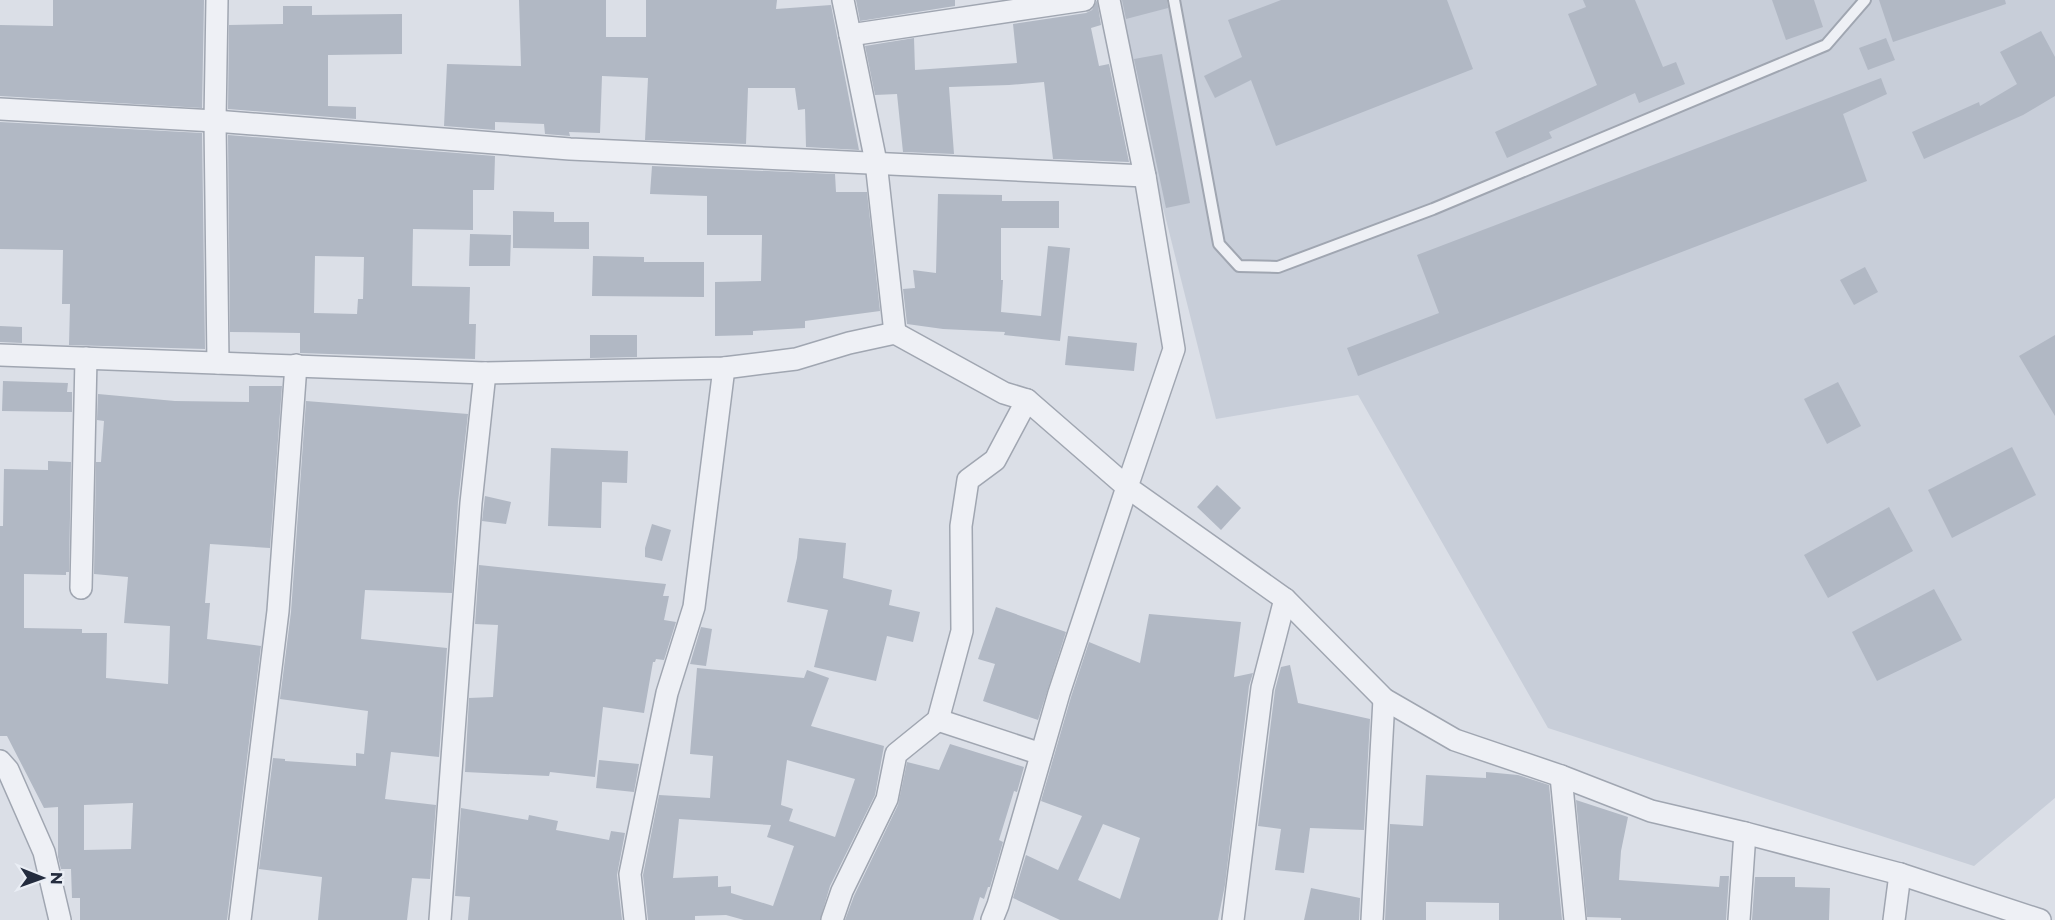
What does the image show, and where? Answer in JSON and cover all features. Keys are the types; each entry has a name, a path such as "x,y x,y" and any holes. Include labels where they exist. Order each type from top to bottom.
{"street":[{"path":"217,0 215,121 218,363"},
{"path":"843,0 876,162 895,333"},
{"path":"850,35 1084,0"},
{"path":"992,920 1059,693 1174,349 1145,176 1109,0"},
{"path":"0,109 215,121 570,149 1145,176"},
{"path":"0,355 485,373 724,368 796,359 849,343 895,333 1004,393 1027,400 1127,487 1285,599 1384,699 1455,740 1561,776 1652,811 1900,874 2040,920"},
{"path":"81,588 86,358"},
{"path":"240,920 278,611 296,365"},
{"path":"634,920 630,874 667,693 694,607 724,368"},
{"path":"440,920 471,502 485,373"},
{"path":"832,920 842,891 886,799 896,754 938,720 962,631 961,526 968,480 995,460 1027,400"},
{"path":"1233,920 1262,688 1285,599"},
{"path":"1372,920 1384,699"},
{"path":"938,720 1041,754"},
{"path":"0,761 8,770 44,852 60,920"},
{"path":"1561,776 1575,920"},
{"path":"1739,920 1745,833"},
{"path":"1894,920 1900,874"}],"lane":[{"path":"1174,0 1220,244 1239,266 1278,267 1433,209 1826,45 1865,0"}],"shaded area":[{"path":"1111,0 2055,0 2055,798 1974,866 1548,728 1358,395 1216,419"}],"building":[{"path":"53,0 204,0 202,108 0,96 0,25 53,26"},
{"path":"519,0 606,0 606,37 646,37 646,0 777,0 776,9 831,5 859,150 806,147 805,109 798,110 795,88 748,88 746,144 645,140 648,78 602,76 600,133 569,132 570,136 545,134 544,124 495,122 495,130 444,126 447,64 521,66"},
{"path":"856,0 955,0 955,6 860,21"},
{"path":"1097,0 1101,25 1091,28 1099,66 1109,64 1129,162 1053,159 1044,82 949,87 954,154 903,152 897,94 875,95 865,46 914,38 915,70 1017,63 1013,24 1086,13 1092,10"},
{"path":"1122,0 1167,0 1168,8 1126,19"},
{"path":"1281,0 1447,0 1473,69 1276,146 1251,80 1215,98 1204,76 1242,57 1228,20"},
{"path":"1583,0 1635,0 1663,67 1676,62 1685,84 1639,103 1635,93 1549,132 1552,138 1507,158 1495,132 1597,85 1568,14 1586,7"},
{"path":"1772,0 1814,0 1823,27 1786,40"},
{"path":"1879,0 2005,0 2006,4 1893,42"},
{"path":"283,6 312,6 312,15 402,14 402,54 328,55 328,106 356,107 356,119 228,109 229,25 283,24"},
{"path":"2041,31 2055,57 2055,96 2023,115 1924,159 1912,132 1979,102 1980,106 2017,84 2000,52"},
{"path":"1886,38 1895,60 1868,70 1859,48"},
{"path":"1162,54 1190,203 1166,208 1134,59"},
{"path":"1881,78 1887,94 1843,114 1867,181 1358,376 1347,348 1439,313 1417,255"},
{"path":"0,122 202,133 205,349 69,345 70,304 62,304 63,250 0,249"},
{"path":"228,135 495,156 494,190 473,190 473,230 413,229 412,286 470,287 469,324 476,324 475,359 300,353 300,333 230,332","holes":["315,256 364,257 363,299 358,299 357,314 314,313"]},
{"path":"652,166 835,174 836,192 867,192 880,311 805,321 805,328 753,331 753,335 715,336 715,282 761,281 762,235 707,235 707,196 650,194"},
{"path":"938,194 1002,195 1002,201 1059,201 1059,228 1001,228 1001,280 1003,280 1001,312 1041,316 1048,246 1070,248 1060,341 1004,335 1005,332 943,329 907,324 903,289 915,288 913,270 936,273"},
{"path":"513,211 554,212 554,222 589,222 589,249 513,248"},
{"path":"470,234 511,235 510,266 469,266"},
{"path":"593,256 644,257 644,262 704,262 704,297 592,296"},
{"path":"1865,267 1878,292 1854,305 1840,280"},
{"path":"0,326 22,327 22,343 0,342"},
{"path":"590,335 637,335 637,357 590,358"},
{"path":"2055,335 2055,416 2019,356"},
{"path":"1068,336 1137,343 1134,371 1065,365"},
{"path":"3,381 68,383 67,392 72,392 72,412 2,411"},
{"path":"1838,382 1861,426 1827,444 1804,399"},
{"path":"249,386 282,386 270,548 210,544 205,603 210,603 207,639 261,646 227,920 80,920 80,898 72,898 71,869 61,869 58,857 58,807 44,808 7,736 0,736 0,526 3,526 4,469 48,470 48,461 71,462 69,572 66,572 66,575 24,574 24,628 82,629 82,633 107,633 106,678 168,684 170,626 124,623 128,577 94,574 96,462 101,462 104,421 97,420 98,394 175,401 249,402","holes":["133,803 131,849 84,850 84,805"]},
{"path":"306,401 468,414 458,502 452,593 365,590 361,639 447,648 439,757 391,752 385,799 436,805 430,879 412,878 407,920 318,920 322,877 259,869 273,758 285,759 285,761 356,766 356,753 364,754 368,711 280,699 291,612"},
{"path":"2012,447 2036,495 1952,538 1928,490"},
{"path":"551,448 628,451 627,483 602,482 601,528 548,526"},
{"path":"1217,485 1241,508 1221,530 1197,507"},
{"path":"485,496 511,502 506,524 482,521"},
{"path":"1889,507 1913,551 1828,598 1804,555"},
{"path":"652,524 671,530 662,561 645,557 645,548"},
{"path":"799,538 846,543 843,578 892,590 889,605 920,612 913,642 887,636 876,681 814,667 828,610 787,602"},
{"path":"479,565 666,584 663,596 669,596 664,620 676,622 664,660 656,659 653,662 644,713 603,707 595,777 550,772 549,776 465,772 469,698 493,697 498,625 475,624"},
{"path":"1934,589 1962,640 1877,681 1852,632"},
{"path":"996,607 1066,632 1038,720 983,701 995,664 978,659"},
{"path":"1149,614 1241,622 1234,677 1253,673 1249,686 1225,885 1218,920 1060,920 1013,898 1026,855 1058,870 1082,816 1041,801 1071,697 1089,642 1140,663","holes":["1103,824 1140,838 1120,899 1078,880"]},
{"path":"701,627 712,629 706,666 690,664"},
{"path":"1290,665 1298,703 1370,719 1364,830 1310,828 1304,873 1275,870 1281,829 1258,826 1275,690 1281,667"},
{"path":"697,668 804,678 807,670 829,678 811,726 884,746 875,795 830,886 820,920 744,920 726,915 695,916 695,920 648,920 643,875 659,795 710,798 713,756 690,754","holes":["787,760 855,779 835,837 789,821 793,809 781,805","679,819 771,825 767,837 794,846 773,906 731,893 731,886 718,887 718,876 673,878"]},
{"path":"950,744 1024,767 999,840 1003,842 990,887 984,899 980,897 973,920 845,920 854,896 898,805 907,762 939,770"},
{"path":"599,760 639,764 634,792 596,788"},
{"path":"1486,772 1518,775 1549,785 1562,920 1499,920 1499,903 1426,902 1426,920 1385,920 1390,824 1423,826 1426,775 1486,778"},
{"path":"1576,800 1628,817 1621,851 1619,880 1719,887 1720,876 1729,876 1726,920 1621,920 1621,918 1587,917"},
{"path":"461,808 528,820 529,815 558,821 556,830 609,840 611,831 625,833 617,875 622,920 468,920 470,897 455,896"},
{"path":"1755,877 1795,877 1795,887 1830,888 1829,920 1752,920"},
{"path":"1311,888 1360,898 1359,920 1304,920"}]}
